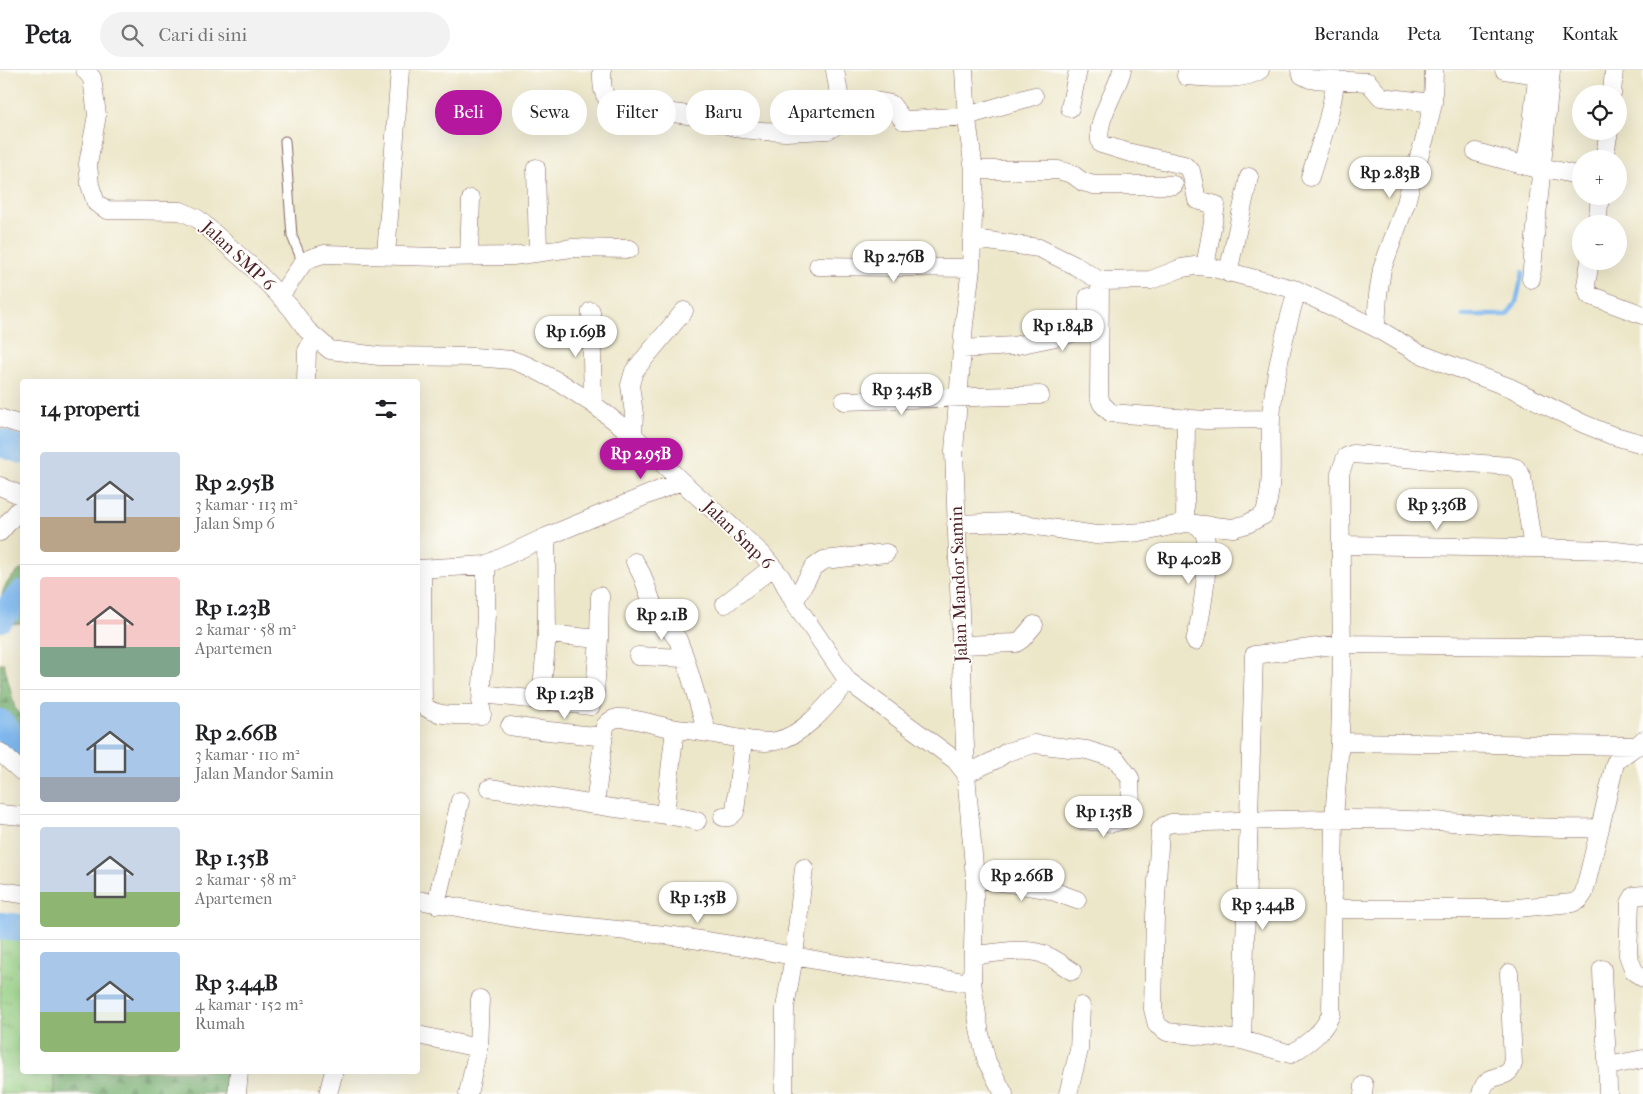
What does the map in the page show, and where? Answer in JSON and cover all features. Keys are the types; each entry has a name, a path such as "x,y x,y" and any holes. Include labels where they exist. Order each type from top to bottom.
{"street":[{"name":"Jalan SMP 6","path":"86,70 92,78 97,114 88,164 90,185 96,203 107,210 181,211 198,219 252,267 280,296"},
{"path":"386,254 400,70"},
{"path":"602,70 603,94 608,102 614,105 695,116 742,129 770,131"},
{"path":"835,70 838,90"},
{"name":"Jalan Mandor Samin","path":"964,70 967,116 974,170 973,239 954,451 966,774 975,878 972,983 980,1034 987,1062 1004,1094"},
{"path":"1070,108 1078,70"},
{"path":"1122,70 1102,119 1098,137 1101,144 1184,165 1192,171 1197,200 1216,205 1205,267"},
{"path":"1187,73 1240,77 1255,74 1260,70"},
{"path":"1300,70 1302,75 1310,79 1368,82 1380,97 1433,103"},
{"path":"1376,328 1382,269 1406,203 1420,156 1433,103 1434,70"},
{"path":"1504,70 1542,72 1530,141 1533,168 1531,278"},
{"path":"1613,85 1614,70"},
{"path":"1310,177 1330,115 1335,81"},
{"path":"893,107 902,120 967,116 1034,96"},
{"path":"1476,152 1533,168 1550,169 1572,174"},
{"path":"536,168 538,252"},
{"path":"974,170 1058,170 1072,174 1083,182 1094,185 1174,185"},
{"path":"1228,273 1249,177"},
{"path":"469,256 471,199"},
{"path":"973,239 1039,248 1094,278 1151,280 1182,268 1205,267 1297,290 1376,328 1418,353 1511,388 1584,424 1611,435 1643,444"},
{"path":"280,296 304,263 311,258 324,254 513,256 572,248 630,250"},
{"path":"818,266 971,268"},
{"path":"1588,270 1586,285 1589,295 1643,315"},
{"path":"962,349 1013,346 1070,334 1086,324 1094,278"},
{"path":"1094,278 1099,397 1102,404 1111,414 1205,420 1271,419"},
{"path":"956,524 1010,522 1096,535 1144,532 1191,524 1233,528 1247,524 1264,515 1270,500 1271,419 1275,377 1281,345 1297,290"},
{"name":"Jalan Smp 6","path":"280,296 307,330 330,350 379,356 474,357 512,360 593,396 681,481 762,554 781,577 794,602 848,681 954,760 966,774"},
{"path":"591,311 593,396"},
{"path":"633,435 634,414 630,385 634,371 684,311"},
{"path":"306,379 308,351 315,337"},
{"path":"525,354 593,396"},
{"path":"844,401 1040,395"},
{"path":"0,418 20,424"},
{"path":"1186,418 1191,524 1204,534 1206,554 1203,607 1195,641"},
{"path":"1533,548 1524,486 1522,477 1516,468 1353,454 1346,457 1340,473 1342,644 1340,742 1334,818 1331,1014 1321,1031 1291,1054 1242,1040 1167,1032 1157,1025 1153,1009 1155,914 1160,830 1170,823 1334,818 1410,820 1567,829 1600,828"},
{"path":"486,565 486,614 481,694 482,715 436,713 422,705 420,569 486,565 546,537 681,481"},
{"path":"0,486 20,495"},
{"path":"0,532 20,508"},
{"path":"541,700 547,634 546,537"},
{"path":"1341,545 1607,550 1643,554"},
{"path":"794,602 814,568 824,560 886,553"},
{"path":"634,562 642,575 654,608 674,634 685,658 707,732"},
{"path":"725,604 773,567"},
{"path":"481,694 591,706 595,691 600,596"},
{"path":"962,645 1016,643 1034,625"},
{"path":"547,634 599,639"},
{"path":"1242,1040 1254,655 1342,644 1643,647"},
{"path":"638,656 685,658"},
{"path":"595,805 604,726 609,721 617,718 675,729 707,732 742,740 775,742 795,733 814,720 848,681"},
{"path":"510,726 603,737"},
{"path":"665,814 675,729"},
{"path":"723,817 729,817 735,812 742,740"},
{"path":"1340,742 1641,743"},
{"path":"1333,909 1506,909 1572,903 1579,900 1584,893 1616,763 1641,743"},
{"path":"966,774 1007,752 1034,744 1087,750 1116,759 1130,778 1131,804 1128,812 1122,820 1112,823 1082,820"},
{"path":"0,752 20,770"},
{"path":"490,788 622,810 665,814 697,821"},
{"path":"436,904 460,802"},
{"path":"0,814 20,816"},
{"path":"784,1094 785,1008 794,956 804,868"},
{"path":"975,878 1047,888 1077,900"},
{"path":"0,891 20,894"},
{"path":"1643,896 1634,896 1630,903 1628,955 1634,971 1643,978"},
{"path":"420,900 533,921 674,936 744,946 854,967 972,983"},
{"path":"973,955 1017,951 1036,952 1053,959 1072,971"},
{"path":"1602,969 1608,1094"},
{"path":"1481,1094 1486,1082 1491,1078 1510,1071 1513,1064 1509,973"},
{"path":"468,1094 478,1048 480,999"},
{"path":"1068,1094 1080,1050 1081,1006"},
{"path":"420,1035 478,1048"},
{"path":"1608,1066 1643,1059"},
{"path":"237,1094 239,1074"},
{"path":"328,1094 333,1074"}],"lane":[{"path":"285,141 292,236 304,263"}],"green space":[{"path":"20,570 20,623 0,625 0,607 3,592 9,580"},
{"path":"4,663 15,709 20,714 20,763 0,745 0,664"},
{"path":"0,912 20,918 20,1074 54,1074 54,1090 52,1094 0,1094"},
{"path":"54,1074 231,1074 229,1094 52,1094 54,1090"}],"waterway":[{"path":"1463,315 1507,315 1516,302 1523,272"},
{"path":"0,443 20,449"},
{"path":"0,618 20,596"},
{"path":"0,723 20,745"},
{"path":"0,926 20,928"}]}
